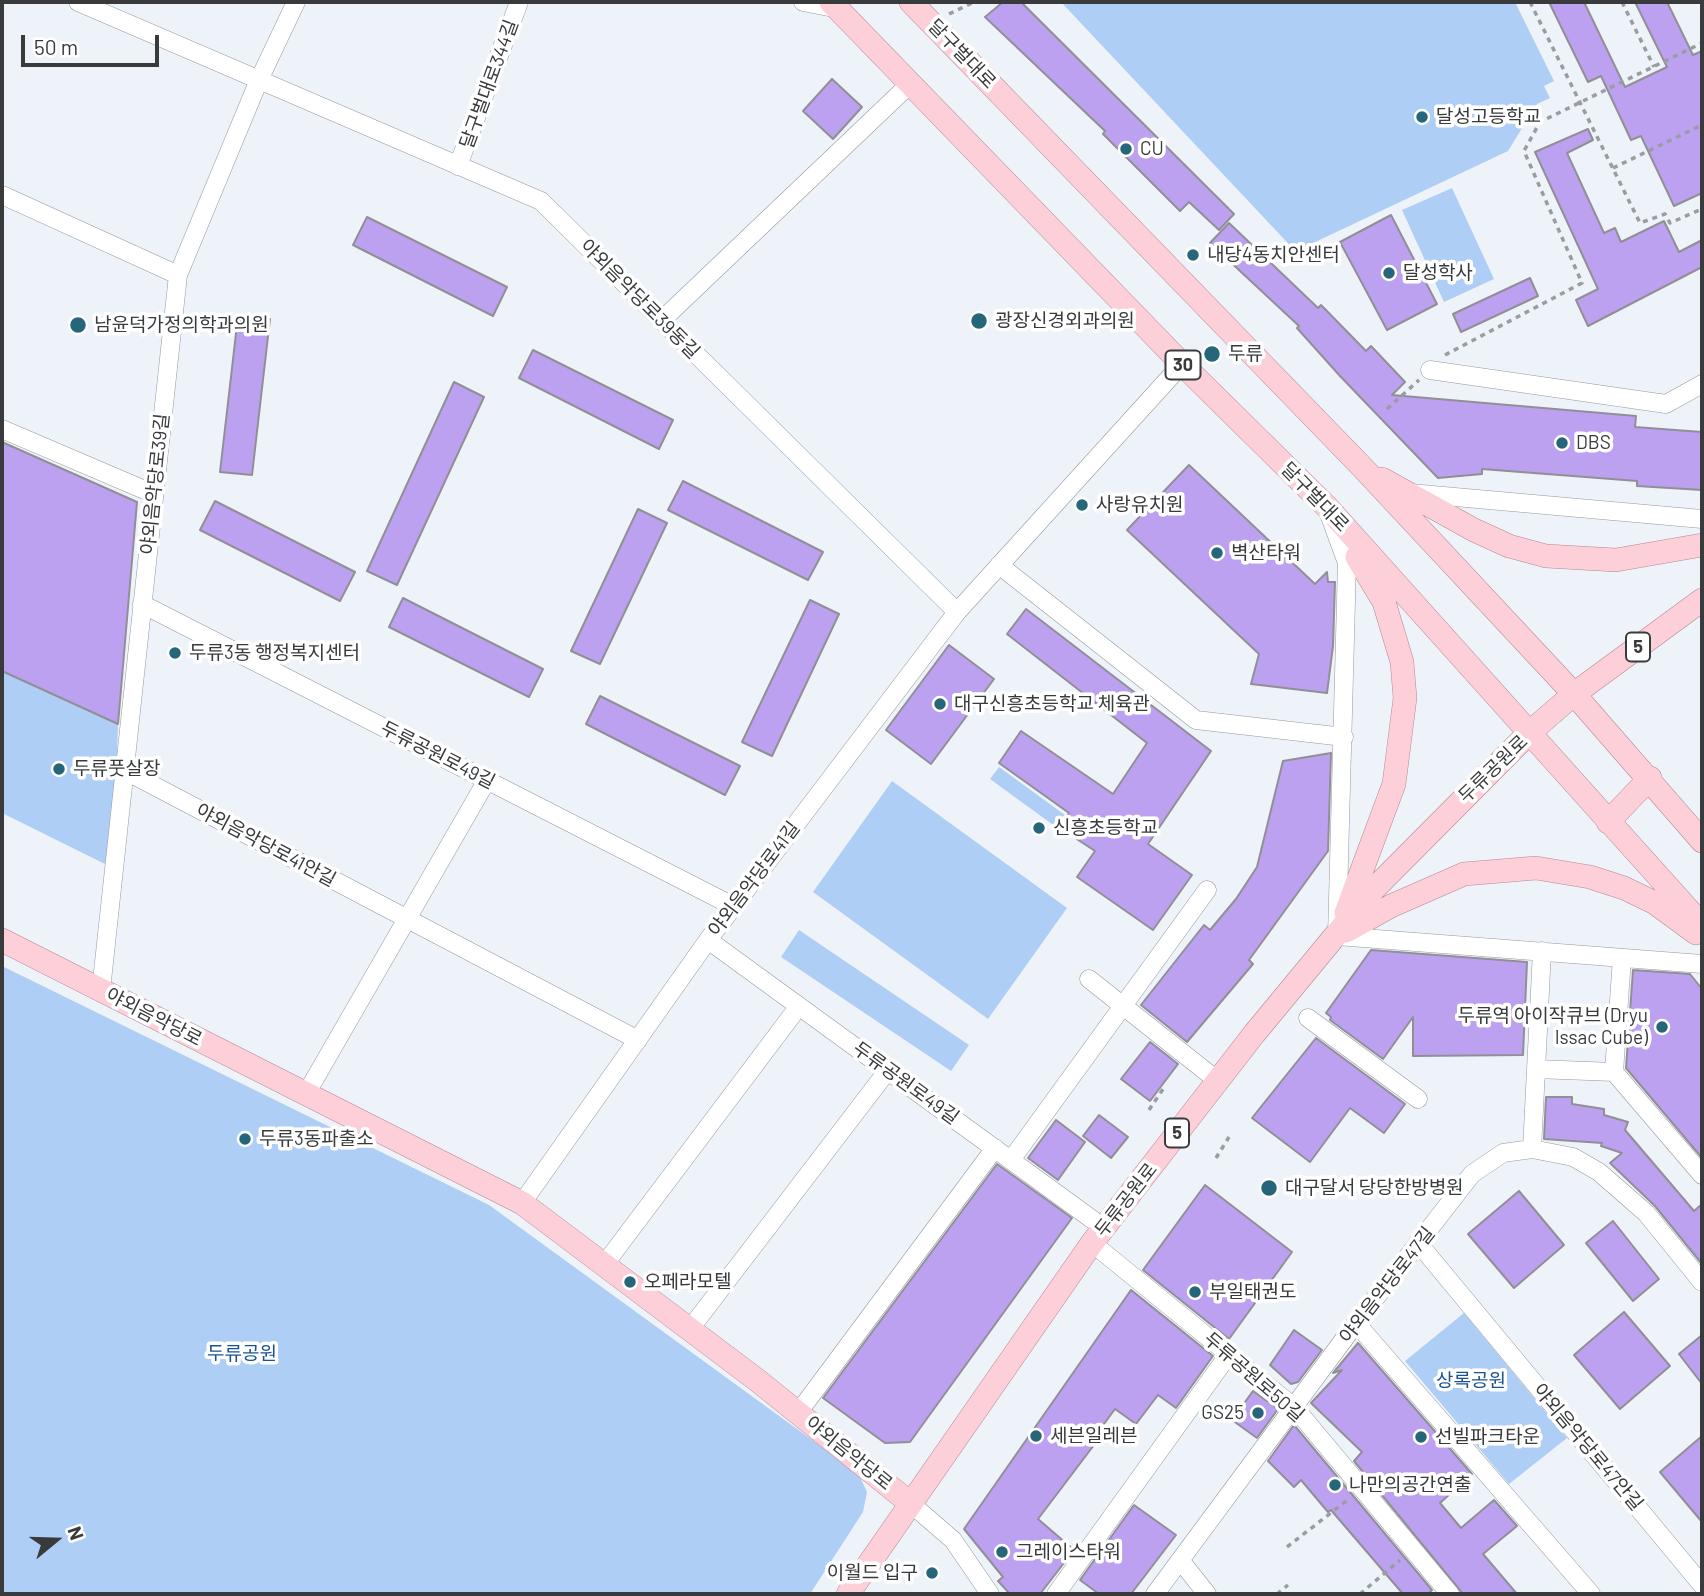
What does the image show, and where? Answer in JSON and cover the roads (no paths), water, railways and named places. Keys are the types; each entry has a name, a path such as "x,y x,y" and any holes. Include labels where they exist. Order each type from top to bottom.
{"main road":[{"name":"달구벌대로","path":"911,2 1363,468 1574,694 1702,841"},
{"name":"달구벌대로","path":"835,6 1182,364 1327,507 1702,925"},
{"path":"1363,468 1474,530 1509,546 1546,556 1616,560 1702,545"},
{"path":"1327,507 1384,602 1402,662 1405,698 1394,784 1337,936"},
{"name":"5","path":"1574,694 1702,600"},
{"name":"두류공원로","path":"848,1594 1098,1236 1218,1080 1373,890 1528,734 1574,694"},
{"path":"1608,822 1650,779"},
{"path":"1337,936 1391,906 1464,874 1536,868 1590,877 1624,888 1655,903 1702,938"},
{"name":"야외음악당로","path":"5,947 100,990 523,1203 690,1329 910,1503"}],"street":[{"name":"야외음악당로39동길","path":"78,2 541,201 957,612"},
{"name":"야외음악당로39길","path":"100,990 178,275 259,80 296,2"},
{"name":"달구벌대로344길","path":"458,166 519,2"},
{"path":"803,2 835,6"},
{"path":"662,320 911,83"},
{"path":"2,195 178,275"},
{"name":"야외음악당로41길","path":"523,1203 708,940 957,612 1182,364"},
{"path":"1430,370 1666,404 1702,384"},
{"path":"2,429 154,494"},
{"path":"1406,492 1702,519"},
{"path":"1327,507 1347,563 1337,936 1702,964"},
{"path":"999,565 1196,720 1344,737"},
{"name":"두류공원로49길","path":"142,604 733,906"},
{"name":"야외음악당로41안길","path":"124,770 638,1040"},
{"path":"306,1094 487,780"},
{"path":"1011,1160 1208,890"},
{"name":"두류공원로49길","path":"708,940 1011,1160 1098,1236"},
{"path":"1532,1149 1542,951"},
{"path":"1622,958 1615,1072 1702,1175"},
{"path":"1089,979 1218,1080"},
{"path":"604,1265 799,1006"},
{"path":"1308,1018 1418,1099"},
{"path":"1536,1069 1615,1072"},
{"path":"690,1329 888,1070"},
{"path":"798,1413 995,1148"},
{"name":"야외음악당로47길","path":"1154,1594 1356,1323 1472,1174 1503,1153 1532,1149 1573,1157 1599,1172 1646,1213 1702,1282"},
{"name":"두류공원로50길","path":"1098,1236 1229,1354 1295,1408 1450,1594"},
{"name":"야외음악당로47안길","path":"1419,1244 1702,1587"},
{"path":"1356,1323 1591,1594"},
{"path":"1056,1594 1229,1354"},
{"name":"야외음악당로","path":"910,1503 953,1540 990,1594"},
{"path":"1180,1560 1207,1594"},
{"path":"1696,1594 1702,1587"}],"place":[{"name":"달성고등학교","path":"1422,117"},
{"name":"CU","path":"1126,149"},
{"name":"내당4동치안센터","path":"1193,255"},
{"name":"달성학사","path":"1389,273"},
{"name":"광장신경외과의원","path":"979,321"},
{"name":"남윤덕가정의학과의원","path":"78,325"},
{"name":"두류","path":"1212,354"},
{"name":"DBS","path":"1562,443"},
{"name":"사랑유치원","path":"1082,505"},
{"name":"벽산타워","path":"1217,553"},
{"name":"두류3동 행정복지센터","path":"175,653"},
{"name":"대구신흥초등학교 체육관","path":"940,704"},
{"name":"두류풋살장","path":"59,769"},
{"name":"신흥초등학교","path":"1039,828"},
{"name":"두류역 아이작큐브 (Dryu Issac Cube)","path":"1662,1027"},
{"name":"두류3동파출소","path":"245,1139"},
{"name":"대구달서 당당한방병원","path":"1269,1188"},
{"name":"오페라모텔","path":"630,1282"},
{"name":"부일태권도","path":"1195,1292"},
{"name":"GS25","path":"1258,1413"},
{"name":"세븐일레븐","path":"1036,1436"},
{"name":"선빌파크타운","path":"1421,1437"},
{"name":"나만의공간연출","path":"1335,1485"},
{"name":"그레이스타워","path":"1002,1552"},
{"name":"이월드 입구","path":"932,1573"}],"park label":[{"name":"두류공원","path":"242,1354"},
{"name":"상록공원","path":"1471,1381"}]}
